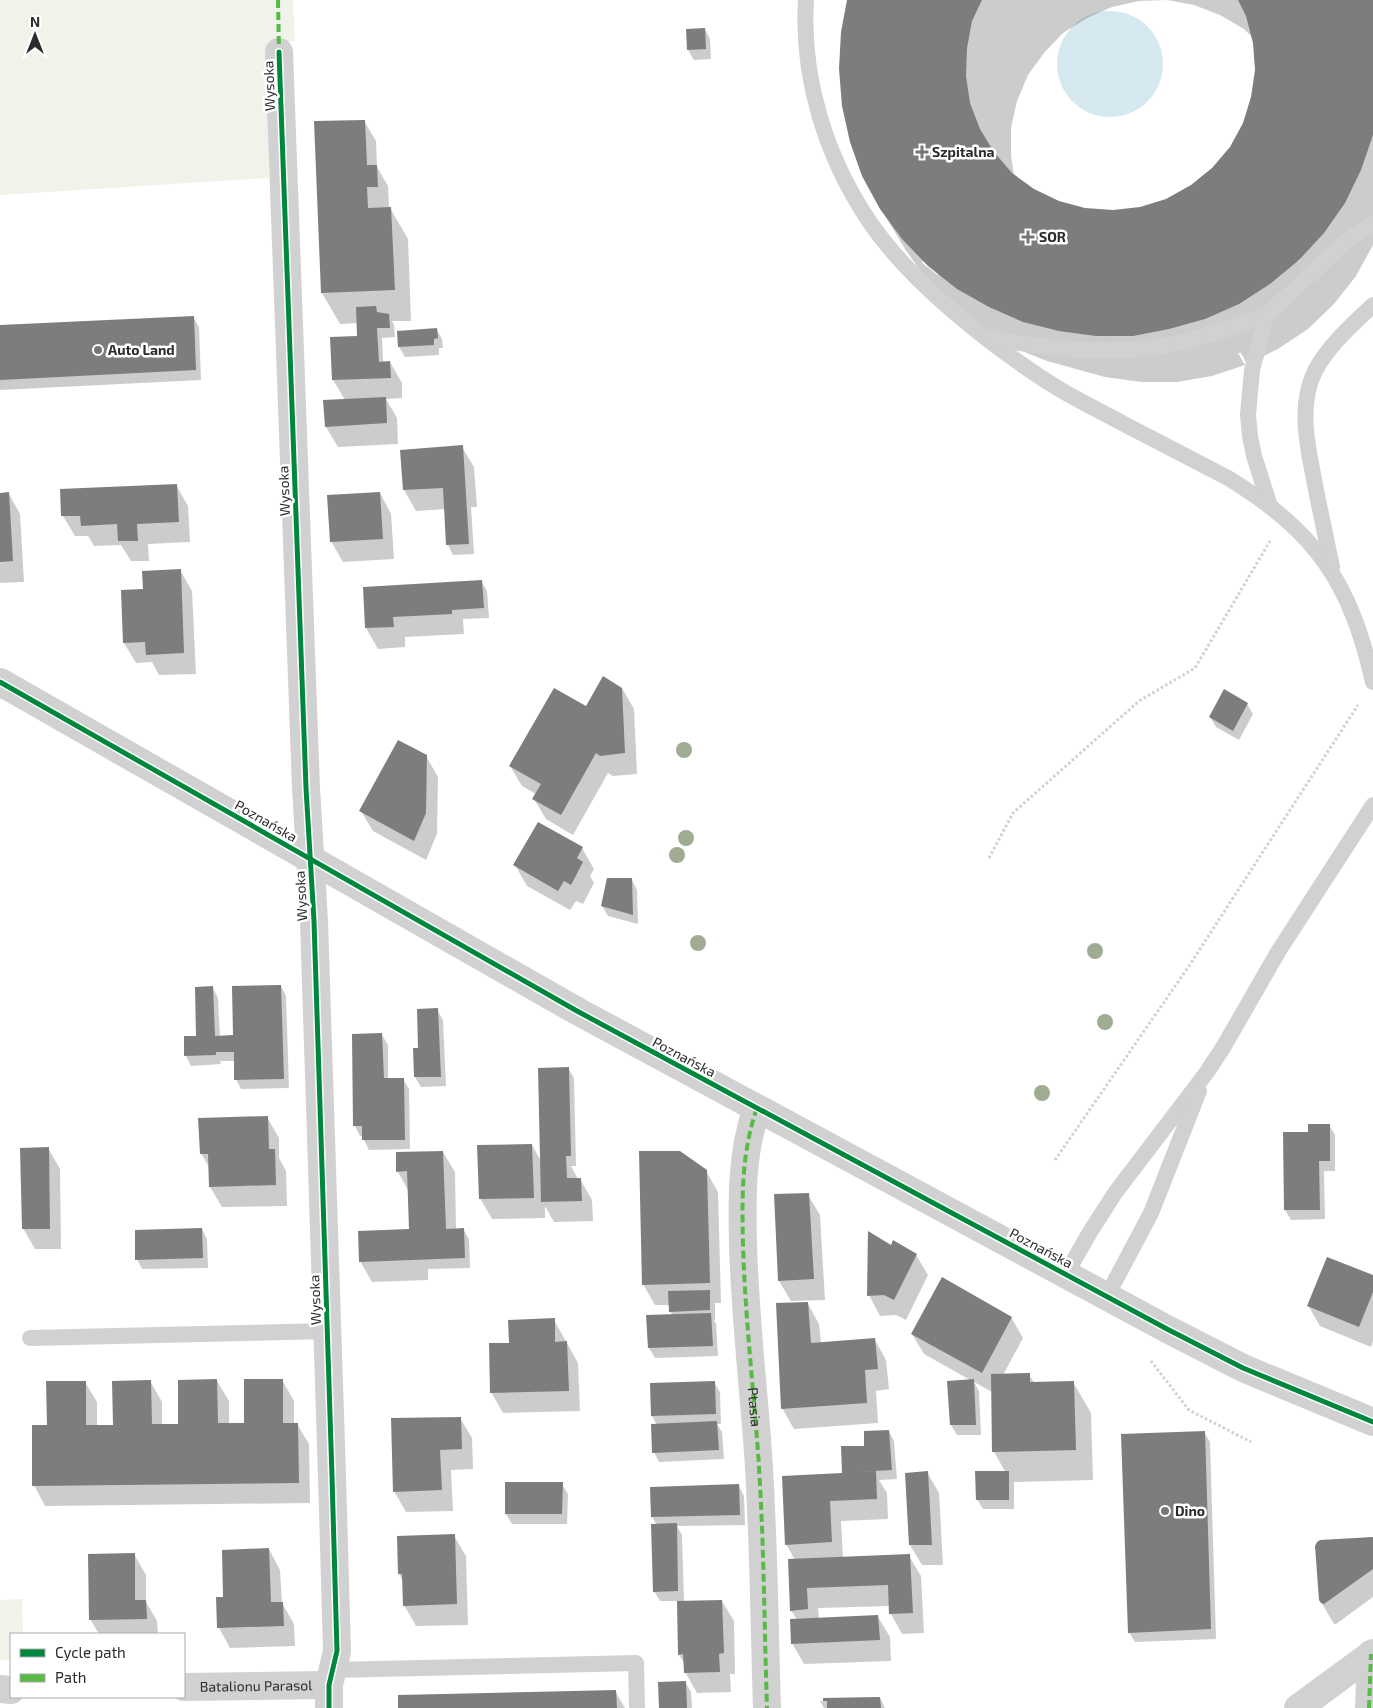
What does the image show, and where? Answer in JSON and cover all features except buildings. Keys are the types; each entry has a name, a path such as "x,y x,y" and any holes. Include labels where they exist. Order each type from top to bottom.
{"street":[{"name":"Wysoka","path":"279,52 306,788 314,921 328,1330 337,1652 330,1688"},
{"name":"Poznańska","path":"0,682 577,1012 1167,1329 1243,1368 1373,1422"},
{"name":"Ptasia","path":"757,1108 748,1140 743,1174 742,1215 747,1325 761,1495 767,1708"},
{"path":"1298,1708 1372,1654"},
{"path":"1369,1708 1372,1654"},
{"name":"Batalionu Parasol","path":"185,1687 330,1688"}],"lane":[{"path":"806,0 806,47 817,106 837,164 870,222 912,272 947,305 987,338 1053,385 1228,478 1284,517 1318,552 1333,572 1346,596 1357,624 1373,682"},
{"path":"987,338 1040,347 1113,351 1182,342 1215,334 1267,315 1346,241 1373,224"},
{"path":"1333,572 1311,466 1306,432 1308,393 1315,372 1328,351 1373,305"},
{"path":"1267,315 1252,370 1248,415 1254,456 1270,506"},
{"path":"1066,1274 1115,1193 1207,1072 1283,944 1373,805"},
{"path":"1107,1296 1151,1213 1207,1072"},
{"path":"30,1338 328,1330"},
{"path":"330,1688 636,1663 637,1708"}],"path":[{"path":"1299,260 1328,292"},
{"path":"988,858 1013,813 1139,701 1195,668 1284,517"},
{"path":"1055,1160 1189,966 1362,700"},
{"path":"1151,1361 1189,1410 1251,1442"}],"shaded area":[{"path":"0,0 293,0 295,41 267,44 269,178 0,195"},
{"path":"1110,11 1130,15 1148,26 1159,44 1163,64 1159,84 1148,102 1130,113 1110,117 1090,113 1072,102 1061,84 1057,64 1061,44 1072,26 1090,15"},
{"path":"22,1599 23,1633 10,1633 10,1660 0,1660 0,1600"}],"marked path":[{"path":"278,0 279,52"},
{"path":"757,1108 745,1159 743,1229 745,1295 761,1506 767,1708"},
{"path":"1369,1708 1371,1654"}],"cycle path":[{"path":"279,52 306,788 314,921 332,1476 337,1651 329,1685 329,1708"},
{"path":"0,682 577,1011 1167,1329 1243,1368 1373,1422"}],"place":[{"name":"Szpitalna","path":"922,152"},
{"name":"SOR","path":"1028,237"},
{"name":"Auto Land","path":"98,350"},
{"name":"Dino","path":"1165,1511"}]}
